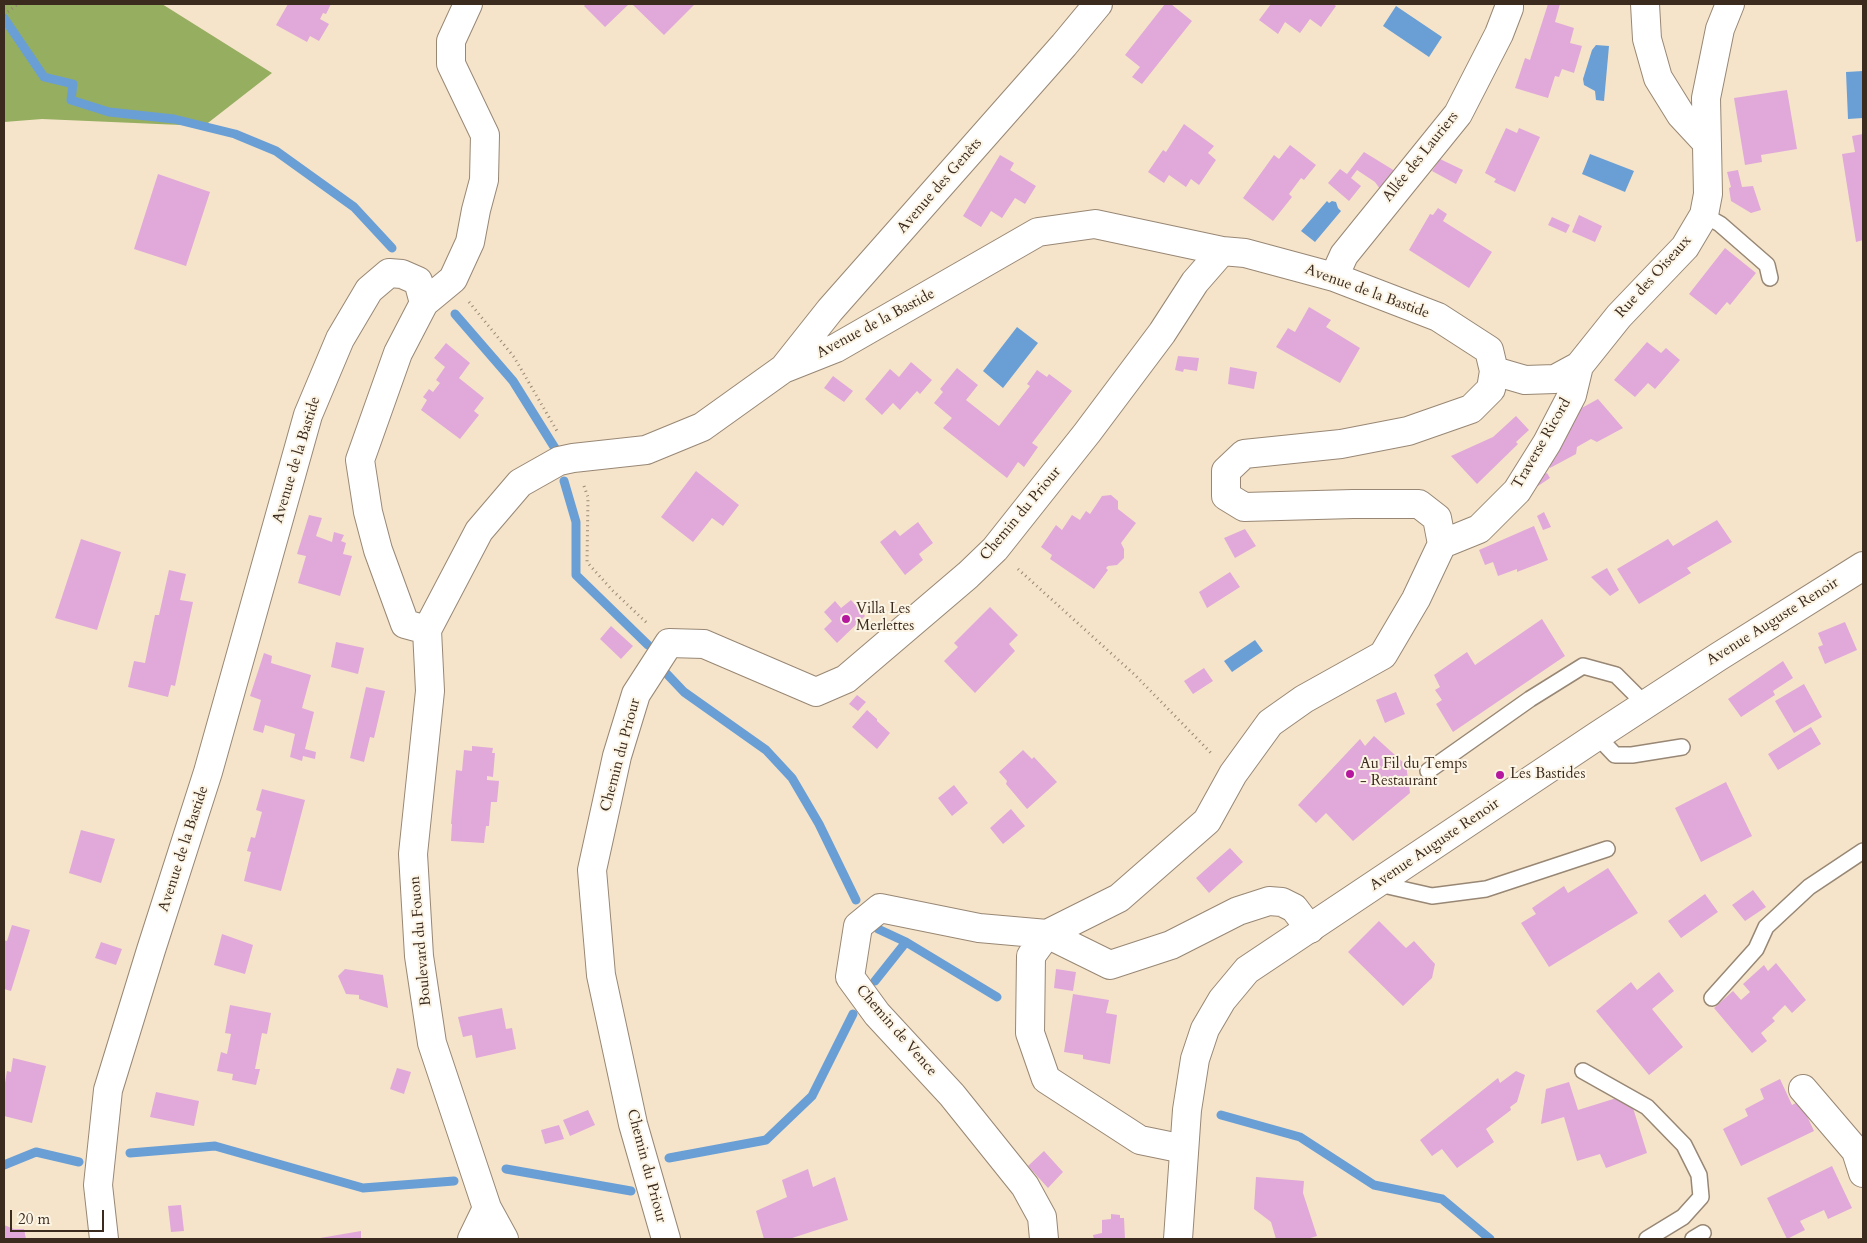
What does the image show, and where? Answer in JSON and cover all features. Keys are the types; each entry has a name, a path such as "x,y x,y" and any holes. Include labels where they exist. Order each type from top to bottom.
{"street":[{"path":"427,630 405,624 378,550 368,512 360,460 398,353 424,303 453,279 470,242 484,180 485,135 451,64 451,41 468,4"},
{"name":"Avenue des Genêts","path":"783,369 830,310 1098,4"},
{"name":"Allée des Lauriers","path":"1334,277 1344,255 1458,114 1499,34 1509,4"},
{"path":"1645,4 1647,39 1658,78 1681,115 1707,143"},
{"name":"Rue des Oiseaux","path":"1494,371 1525,380 1555,379 1579,366 1619,316 1685,247 1704,215 1708,194 1706,98 1720,29 1730,4"},
{"name":"Avenue de la Bastide","path":"427,630 479,531 520,483 559,461 646,450 702,427 783,369 836,348 1038,232 1095,224 1222,251 1245,253 1334,277 1438,317 1489,350 1494,371"},
{"name":"Chemin du Priour","path":"666,1239 633,1124 601,975 592,870 617,756 636,694 669,642 704,644 816,692 846,679 968,575 995,548 1087,433 1162,333 1195,282 1222,251"},
{"name":"Avenue de la Bastide","path":"104,1239 98,1185 108,1090 150,950 208,772 308,415 340,339 369,290 389,272 402,274 418,281 424,303"},
{"name":"Traverse Ricord","path":"1442,544 1479,529 1517,491 1572,395 1579,366"},
{"path":"1184,1149 1140,1140 1046,1079 1030,1033 1031,956 1047,934 1118,898 1207,821 1233,774 1270,723 1304,699 1383,655 1416,598 1442,544 1437,518 1419,504 1244,506 1226,496 1226,471 1244,454 1341,444 1408,431 1471,409 1491,389 1494,371"},
{"name":"Avenue Auguste Renoir","path":"1178,1239 1189,1092 1195,1059 1205,1029 1222,1000 1247,970 1379,884 1645,704 1863,566"},
{"name":"Boulevard du Fouon","path":"427,630 430,691 413,854 419,956 432,1043 487,1208 504,1239"},
{"path":"1047,934 1110,965 1170,945 1238,911 1269,901 1282,902 1294,908 1310,929"},
{"name":"Chemin de Vence","path":"1044,1239 1042,1216 1024,1186 952,1095 877,1014 850,978 858,926 880,908 979,928 1047,934"},
{"path":"1802,1089 1856,1151 1863,1173"},
{"path":"472,1239 487,1208"}],"lane":[{"path":"1704,215 1720,224 1767,265 1770,278"},
{"path":"1428,771 1530,699 1584,666 1616,675 1645,704"},
{"path":"1597,736 1615,755 1632,755 1682,747"},
{"path":"1379,884 1432,896 1486,889 1606,848"},
{"path":"1712,998 1756,949 1766,927 1810,887 1863,851"},
{"path":"1584,1071 1647,1107 1684,1144 1699,1175 1701,1197 1684,1217 1647,1239"}],"path":[{"path":"4,15 18,4"},
{"path":"453,279 464,296 514,357 573,458 588,497 587,562 612,590 669,642"},
{"path":"995,548 1135,675 1214,755"}],"green space":[{"path":"4,4 162,4 272,73 204,126 42,119 4,122"}],"water":[{"path":"1396,6 1442,37 1429,57 1383,26"},
{"path":"1596,45 1609,46 1604,101 1596,100 1595,91 1584,85 1583,79 1592,50"},
{"path":"1863,71 1863,118 1848,119 1846,72"},
{"path":"1590,154 1634,171 1625,192 1582,174"},
{"path":"1327,201 1329,203 1332,201 1336,202 1341,211 1315,242 1301,231"},
{"path":"1017,327 1038,343 1003,388 983,371"},
{"path":"1255,640 1263,651 1232,672 1224,661"}],"building":[{"path":"288,4 331,4 326,14 323,13 320,19 329,24 319,41 310,36 307,42 276,25"},
{"path":"586,4 629,4 605,27 584,6"},
{"path":"632,4 695,4 664,35"},
{"path":"1165,4 1171,4 1192,21 1142,84 1132,77 1140,67 1125,55"},
{"path":"1271,4 1333,4 1336,6 1321,27 1310,19 1300,33 1285,22 1278,34 1259,20"},
{"path":"1548,4 1560,4 1555,22 1574,28 1570,43 1582,46 1574,73 1562,69 1559,77 1555,76 1548,98 1515,88 1525,58 1530,60"},
{"path":"1787,90 1797,149 1761,155 1762,162 1745,165 1734,98"},
{"path":"1184,124 1214,146 1208,153 1216,160 1199,185 1191,179 1186,187 1169,175 1164,183 1148,172 1163,150 1166,152"},
{"path":"1506,128 1517,133 1519,128 1540,137 1515,192 1494,182 1496,179 1485,173"},
{"path":"1863,134 1863,240 1856,242 1842,154 1855,152 1852,136"},
{"path":"1290,145 1316,165 1304,180 1301,178 1289,194 1292,197 1273,221 1243,198 1274,155 1279,159"},
{"path":"1364,152 1395,171 1380,189 1375,182 1357,170 1351,178 1361,186 1349,201 1328,183 1340,169 1347,174"},
{"path":"1000,155 1014,163 1010,170 1036,186 1025,204 1015,198 1002,218 991,211 981,227 963,216"},
{"path":"1440,159 1463,170 1456,184 1432,171"},
{"path":"1738,170 1742,187 1753,186 1761,210 1751,213 1731,201 1729,188 1731,187 1727,172"},
{"path":"158,174 210,192 186,266 134,249"},
{"path":"1438,208 1447,214 1443,221 1492,252 1469,288 1409,250 1430,214 1433,215"},
{"path":"1579,215 1602,226 1595,242 1572,232"},
{"path":"1552,217 1570,225 1566,233 1548,225"},
{"path":"1725,248 1756,273 1730,305 1727,302 1716,315 1689,294"},
{"path":"1309,307 1331,320 1326,327 1360,348 1340,383 1276,347 1288,328 1295,332"},
{"path":"1647,342 1661,353 1666,348 1680,360 1655,389 1648,383 1635,397 1614,380"},
{"path":"446,343 470,363 459,378 484,398 474,411 479,415 460,439 421,410 427,400 423,397 429,389 433,392 440,383 436,380 445,367 434,358"},
{"path":"1178,356 1199,358 1197,371 1184,369 1183,372 1175,370"},
{"path":"911,362 932,380 920,394 917,391 900,410 893,403 882,415 865,399 890,369 899,377"},
{"path":"1230,367 1257,372 1254,389 1228,384"},
{"path":"957,368 978,385 966,400 999,426 1030,386 1027,384 1037,370 1047,377 1049,374 1072,391 1032,443 1038,447 1024,467 1018,462 1007,478 943,428 952,418 934,403 943,392 940,389"},
{"path":"833,376 853,391 844,402 824,388"},
{"path":"1598,399 1623,428 1597,442 1591,439 1577,447 1576,454 1550,468 1549,450 1569,415"},
{"path":"1516,416 1529,430 1516,442 1518,444 1477,484 1451,456 1493,437"},
{"path":"696,471 739,505 723,526 712,518 693,542 661,517"},
{"path":"1547,473 1550,478 1538,486 1534,478"},
{"path":"1111,495 1118,501 1118,509 1136,523 1121,543 1124,549 1124,558 1117,565 1106,568 1108,570 1094,589 1050,559 1052,555 1041,547 1056,525 1062,530 1072,515 1080,520 1086,511 1090,514 1102,496"},
{"path":"1544,512 1551,527 1543,530 1537,516"},
{"path":"309,515 322,518 316,536 332,542 334,532 344,535 341,541 346,543 343,554 352,556 340,596 298,583 306,556 297,554"},
{"path":"1717,520 1732,542 1687,568 1691,573 1639,604 1617,569 1668,539 1673,546"},
{"path":"918,522 933,543 919,554 923,560 905,575 880,542 895,530 900,536"},
{"path":"1534,526 1548,560 1517,572 1517,569 1498,576 1493,562 1485,565 1479,550"},
{"path":"1245,529 1256,546 1235,558 1224,538"},
{"path":"81,539 121,552 97,630 55,618"},
{"path":"1607,568 1619,590 1610,596 1591,577"},
{"path":"169,570 186,574 180,600 193,602 175,686 171,685 168,697 128,687 134,661 145,663 155,615 159,615"},
{"path":"1230,572 1240,587 1207,608 1199,592"},
{"name":"Villa Les Merlettes","path":"851,600 865,616 837,643 824,629 832,621 824,612 835,601 841,608"},
{"path":"990,607 1018,635 1009,644 1015,651 975,693 944,661 958,647 954,643"},
{"path":"1542,619 1565,656 1453,732 1436,704 1442,700 1435,690 1440,687 1434,675 1467,652 1475,665"},
{"path":"1845,622 1857,650 1825,664 1818,647 1823,645 1818,633"},
{"path":"611,626 633,646 621,659 600,639"},
{"path":"336,642 364,648 358,674 331,667"},
{"path":"264,653 272,656 271,663 311,675 302,708 314,712 305,749 316,752 315,759 303,756 302,761 290,757 295,734 265,725 263,733 253,730 261,700 250,696"},
{"path":"1783,661 1793,678 1773,691 1775,695 1741,717 1728,699"},
{"path":"1204,668 1213,681 1193,694 1184,681"},
{"path":"1804,684 1822,717 1794,733 1775,701"},
{"path":"366,687 385,691 374,738 370,737 364,762 350,758"},
{"path":"1396,692 1405,714 1385,723 1376,700"},
{"path":"857,695 866,702 858,711 849,704"},
{"path":"867,710 890,733 877,749 852,727"},
{"path":"1811,727 1821,744 1778,770 1768,754"},
{"path":"1374,736 1406,765 1410,793 1353,841 1326,813 1316,823 1298,805 1360,739 1365,746"},
{"path":"472,746 493,748 492,753 495,753 493,777 487,776 487,780 499,781 497,802 491,802 489,826 486,826 484,843 451,841 456,770 462,771 464,750 472,751"},
{"path":"1023,750 1032,759 1034,757 1057,782 1027,809 1006,784 1007,781 999,772"},
{"path":"1726,782 1752,836 1701,862 1675,808"},
{"path":"954,785 968,803 952,816 938,798"},
{"path":"262,789 305,800 281,891 244,881 251,852 247,851 251,837 255,838 262,812 256,810"},
{"path":"1011,809 1025,826 1003,844 990,828"},
{"path":"81,830 115,839 101,883 69,873"},
{"path":"1230,848 1243,862 1209,893 1196,878"},
{"path":"1608,868 1638,913 1549,967 1521,923 1536,914 1532,908 1564,886 1568,893"},
{"path":"1753,890 1766,907 1745,921 1732,905"},
{"path":"1705,894 1718,912 1681,938 1668,921"},
{"path":"1379,921 1406,948 1414,941 1435,964 1432,978 1403,1006 1348,952"},
{"path":"12,925 30,930 11,991 4,989 4,940 7,941"},
{"path":"222,934 253,945 245,974 214,965"},
{"path":"101,942 122,949 116,965 95,958"},
{"path":"1776,963 1806,1000 1792,1013 1785,1005 1772,1018 1775,1021 1761,1033 1767,1041 1752,1053 1714,1008 1733,991 1741,1000 1750,992 1743,984 1764,965 1768,971"},
{"path":"345,969 383,975 388,1008 359,999 359,995 346,994 338,976"},
{"path":"1056,969 1076,972 1073,991 1054,988"},
{"path":"1659,972 1674,991 1652,1009 1683,1047 1649,1075 1596,1011 1631,982 1637,990"},
{"path":"1073,994 1109,1000 1106,1013 1117,1015 1110,1064 1083,1059 1083,1055 1064,1052"},
{"path":"230,1005 271,1013 267,1034 262,1033 255,1069 260,1069 256,1085 232,1080 233,1074 217,1071 221,1052 227,1054 231,1034 225,1033"},
{"path":"502,1008 506,1029 512,1028 516,1049 476,1058 472,1035 463,1037 458,1017"},
{"path":"13,1058 46,1066 32,1123 4,1116 4,1089 7,1071 11,1072"},
{"path":"397,1068 411,1072 404,1094 390,1089"},
{"path":"1516,1071 1525,1075 1517,1102 1510,1107 1511,1110 1486,1129 1494,1142 1457,1168 1442,1149 1432,1156 1420,1140 1498,1078 1500,1083"},
{"path":"1780,1079 1792,1105 1800,1101 1814,1131 1741,1166 1723,1129 1748,1116 1745,1109 1764,1099 1760,1089"},
{"path":"1569,1082 1578,1110 1623,1096 1626,1105 1633,1108 1647,1153 1606,1168 1600,1154 1577,1161 1564,1117 1541,1124 1546,1089"},
{"path":"156,1092 199,1101 194,1126 150,1117"},
{"path":"588,1110 595,1125 570,1136 563,1120"},
{"path":"559,1125 564,1139 545,1144 541,1130"},
{"path":"1044,1151 1063,1172 1048,1188 1028,1166"},
{"path":"1832,1166 1852,1208 1828,1219 1824,1210 1800,1221 1805,1230 1787,1239 1767,1198"},
{"path":"808,1169 813,1187 835,1177 848,1220 789,1239 764,1239 756,1211 787,1197 782,1180"},
{"path":"1256,1177 1304,1181 1303,1193 1317,1236 1307,1239 1276,1239 1271,1222 1254,1209"},
{"path":"181,1205 184,1231 171,1232 168,1206"},
{"path":"1111,1214 1120,1215 1120,1218 1124,1218 1125,1239 1094,1239 1093,1235 1102,1233 1102,1220 1111,1219"},
{"path":"4,1225 14,1229 24,1229 26,1239 4,1239"},
{"path":"361,1231 361,1239 320,1239 320,1238"}],"waterway":[{"path":"4,18 44,77 73,84 71,100 109,112 174,119 235,134 276,151 354,207 392,248"},
{"path":"455,314 513,381 558,453"},
{"path":"564,481 576,522 576,575 648,645"},
{"path":"666,673 684,692 766,750 792,778 819,824 856,900"},
{"path":"878,929 906,942 997,997"},
{"path":"875,981 906,942"},
{"path":"669,1158 766,1140 812,1096 853,1014"},
{"path":"1221,1115 1300,1137 1374,1185 1442,1199 1490,1239"},
{"path":"130,1153 215,1146 363,1188 454,1181"},
{"path":"4,1165 36,1152 79,1162"},
{"path":"506,1169 631,1191"}],"place":[{"name":"Villa Les Merlettes","path":"846,619"},
{"name":"Au Fil du Temps - Restaurant","path":"1350,774"},
{"name":"Les Bastides","path":"1500,775"}]}
